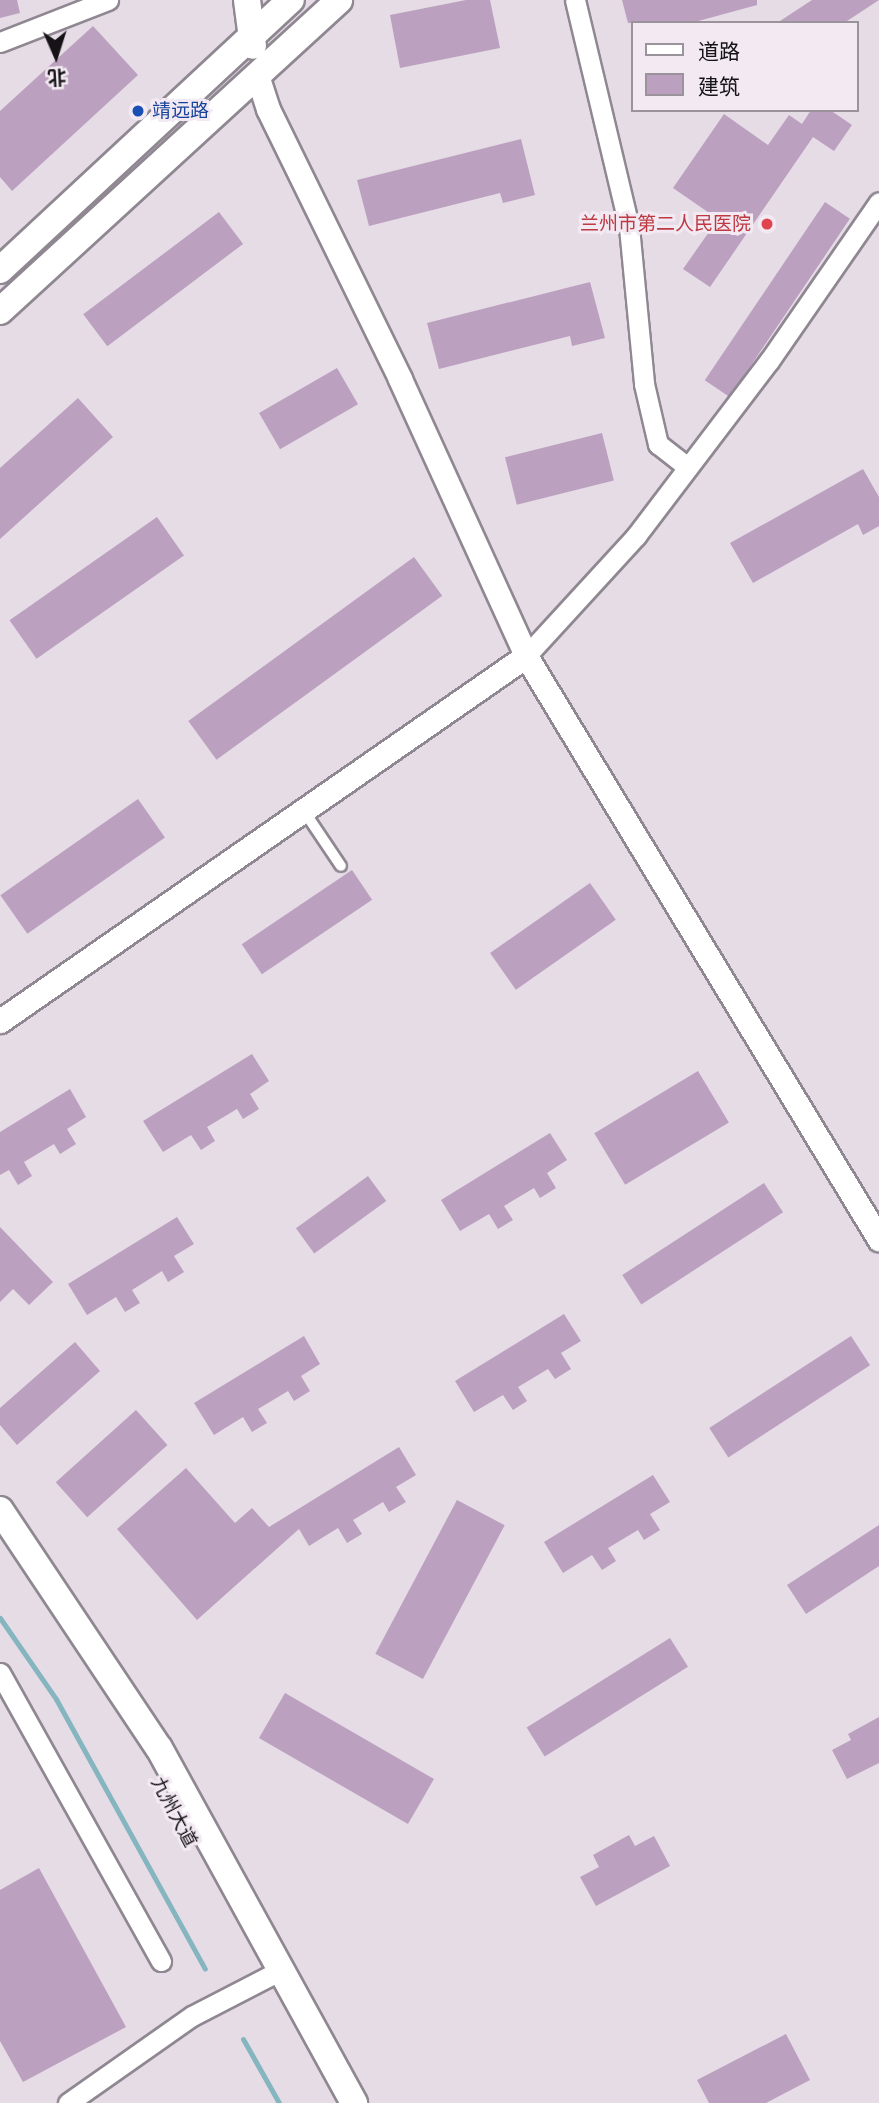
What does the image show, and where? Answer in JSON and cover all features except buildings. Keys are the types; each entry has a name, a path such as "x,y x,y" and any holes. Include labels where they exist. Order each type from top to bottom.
{"main road":[{"path":"247,0 257,75"},
{"path":"0,270 291,0"},
{"path":"0,311 340,0"},
{"path":"0,1510 124,1690 272,1975 354,2103"},
{"name":"九州大道","path":"0,1530 104,1683 272,1975 334,2103"}],"street":[{"path":"0,42 108,0"},
{"path":"575,0 629,227 644,384 658,444 687,467"},
{"path":"257,75 268,109 526,656 879,1239"},
{"path":"0,1021 526,656 636,536 879,202"},
{"path":"0,1673 161,1961"},
{"path":"68,2103 192,2016 272,1975"}],"lane":[{"path":"304,810 341,866"}],"waterway":[{"path":"0,1618 56,1699 205,1969"},
{"path":"243,2039 279,2103"}],"place":[{"name":"靖远路","path":"138,111"},
{"name":"兰州市第二人民医院","path":"767,224"}]}
